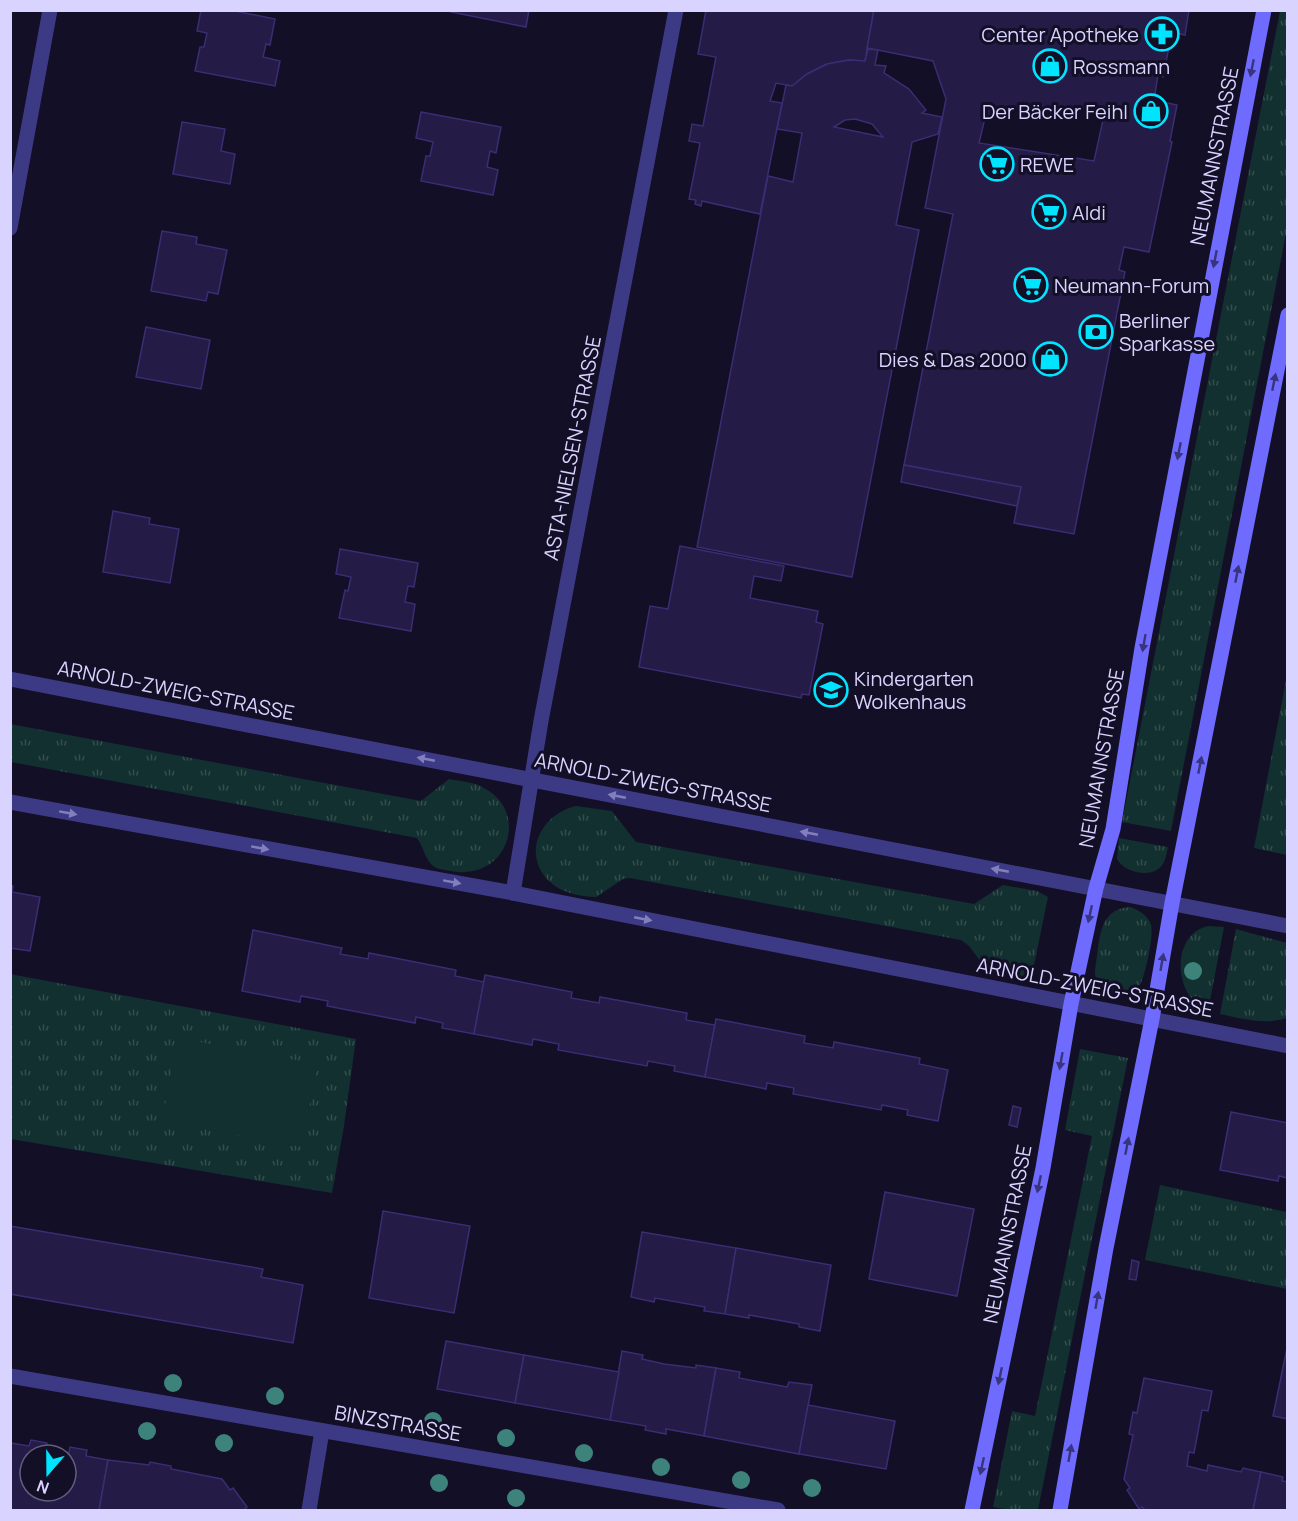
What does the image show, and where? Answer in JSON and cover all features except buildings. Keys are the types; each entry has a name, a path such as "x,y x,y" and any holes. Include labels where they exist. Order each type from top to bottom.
{"street":[{"path":"10,228 50,10"},
{"name":"ASTA-NIELSEN-STRASSE","path":"513,893 531,780 676,10"},
{"name":"NEUMANNSTRASSE","path":"972,1510 1043,1168 1071,1004 1096,888 1113,829 1142,648 1264,10"},
{"path":"1060,1510 1106,1248 1287,315"},
{"name":"ARNOLD-ZWEIG-STRASSE","path":"10,679 1287,926"},
{"name":"ARNOLD-ZWEIG-STRASSE","path":"10,802 513,893 1287,1046"},
{"name":"BINZSTRASSE","path":"10,1376 778,1510"},
{"path":"309,1510 322,1431"}],"green space":[{"path":"1280,11 1288,11 1287,228 1171,831 1122,822"},
{"path":"1287,675 1288,855 1254,848"},
{"path":"10,724 421,801 449,779 471,783 484,788 498,799 507,813 509,828 506,843 498,856 486,866 470,872 441,869 430,863 417,838 11,762"},
{"path":"576,806 612,811 636,842 974,904 1003,885 1037,891 1048,897 1032,975 1018,976 987,970 969,946 961,940 630,878 623,879 596,897 568,892 547,879 539,868 536,855 537,843 550,820 562,811"},
{"path":"1119,838 1168,847 1160,868 1152,872 1141,873 1124,867 1117,859"},
{"path":"1130,907 1143,913 1150,921 1152,930 1150,947 1138,988 1132,993 1117,996 1104,991 1096,978 1099,939 1105,921 1111,914 1119,909"},
{"path":"1208,926 1224,927 1208,1011 1196,1004 1188,993 1181,967 1182,953 1187,941 1196,931"},
{"path":"1236,929 1287,943 1287,1018 1262,1021 1220,1014"},
{"path":"10,974 356,1039 332,1193 11,1139"},
{"path":"178,1038 317,1064 302,1147 162,1121"},
{"path":"1080,1049 1128,1058 1038,1510 993,1507 1012,1411 1035,1416 1092,1136 1065,1130"},
{"path":"1160,1185 1287,1212 1287,1289 1145,1260"}],"place":[{"name":"Center Apotheke","path":"1162,34"},
{"name":"Rossmann","path":"1050,66"},
{"name":"Der Bäcker Feihl","path":"1151,111"},
{"name":"REWE","path":"997,164"},
{"name":"Aldi","path":"1049,212"},
{"name":"Neumann-Forum","path":"1031,285"},
{"name":"Berliner Sparkasse","path":"1096,332"},
{"name":"Dies & Das 2000","path":"1050,359"},
{"name":"Kindergarten Wolkenhaus","path":"831,690"}]}
